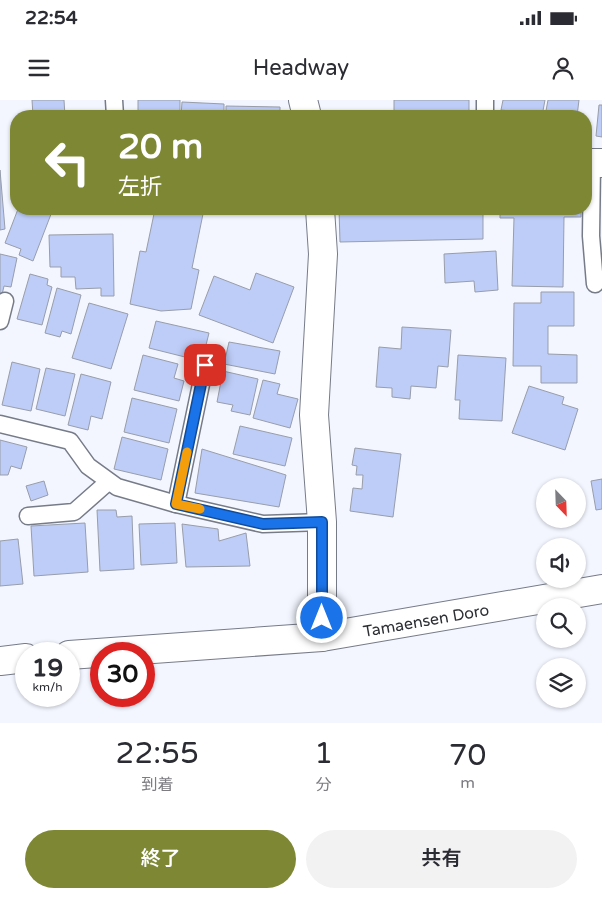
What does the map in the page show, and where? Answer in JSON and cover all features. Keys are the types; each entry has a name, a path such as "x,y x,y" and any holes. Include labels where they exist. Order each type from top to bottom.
{"street":[{"path":"320,215 323,254 314,416 322,522 322,638"},
{"name":"Tamaensen Doro","path":"80,654 322,638 602,589"},
{"path":"0,660 15,659"}],"lane":[{"path":"592,200 593,163"},
{"path":"592,215 591,236 595,284"},
{"path":"0,321 5,301"},
{"path":"176,504 205,365"},
{"path":"0,424 70,441 88,466 116,487 176,504 263,524 322,522"},
{"path":"28,516 74,512 108,482"}],"building":[{"path":"32,100 64,100 65,110 33,110"},
{"path":"138,100 180,100 180,110 138,110"},
{"path":"394,100 469,100 469,110 394,110"},
{"path":"503,100 545,100 543,110 501,110"},
{"path":"548,100 579,100 578,110 546,110"},
{"path":"182,102 224,104 224,110 181,110"},
{"path":"599,105 602,105 602,137 596,136"},
{"path":"226,106 280,107 280,110 226,110"},
{"path":"0,170 5,229 0,230"},
{"path":"16,215 51,215 33,261 19,255 21,249 5,243"},
{"path":"154,215 203,215 192,268 199,270 191,309 161,311 130,304 140,251 146,252"},
{"path":"339,215 483,215 483,239 340,242"},
{"path":"500,215 581,215 581,217 564,217 563,287 512,286 514,218 500,218"},
{"path":"113,234 114,296 101,296 101,288 76,289 75,277 61,277 61,267 50,267 49,235"},
{"path":"496,251 498,290 475,292 474,281 445,283 444,254"},
{"path":"0,254 17,258 11,287 4,286 2,295 0,295"},
{"path":"256,273 294,287 273,343 199,315 214,276 250,290"},
{"path":"30,274 48,279 47,285 52,287 42,325 17,319"},
{"path":"57,288 81,295 71,334 62,331 60,337 45,333"},
{"path":"541,292 574,292 574,326 548,326 548,354 577,355 577,383 541,383 541,366 513,366 514,303 541,303"},
{"path":"89,303 128,314 111,369 72,358"},
{"path":"156,321 209,333 204,353 191,350 189,358 149,348"},
{"path":"402,327 451,330 448,367 438,366 436,388 411,386 410,399 392,397 392,388 376,387 379,347 401,349"},
{"path":"229,342 280,351 275,374 224,364"},
{"path":"143,355 178,364 174,378 184,381 179,401 134,390"},
{"path":"458,355 506,358 502,421 459,419 460,400 455,400"},
{"path":"12,362 40,369 31,411 2,405"},
{"path":"46,368 75,374 65,416 36,409"},
{"path":"223,371 258,379 250,415 231,411 233,405 217,402"},
{"path":"81,374 111,382 102,419 91,416 88,430 68,425"},
{"path":"263,380 280,384 277,394 298,399 290,428 253,418"},
{"path":"529,386 564,397 562,404 578,409 565,450 512,433"},
{"path":"132,398 177,409 169,443 124,432"},
{"path":"240,426 292,438 285,466 233,454"},
{"path":"122,437 168,449 161,480 114,469"},
{"path":"0,440 27,447 21,469 11,466 8,475 0,475"},
{"path":"355,448 401,454 393,517 350,511 353,488 362,489 363,475 356,475 357,466 352,465"},
{"path":"202,449 286,475 279,507 195,493"},
{"path":"602,479 602,509 596,510 591,481"},
{"path":"44,481 48,495 31,501 26,486"},
{"path":"97,510 116,510 117,517 132,516 134,569 100,571"},
{"path":"85,523 88,572 34,576 31,526"},
{"path":"175,523 177,563 141,565 139,524"},
{"path":"182,524 218,529 219,541 246,533 250,566 186,567"},
{"path":"18,539 23,584 0,586 0,541"}],"slow traffic":[{"path":"187,452 176,504 200,509"}],"route":[{"path":"205,365 176,504 263,524 322,522 322,618"}]}
